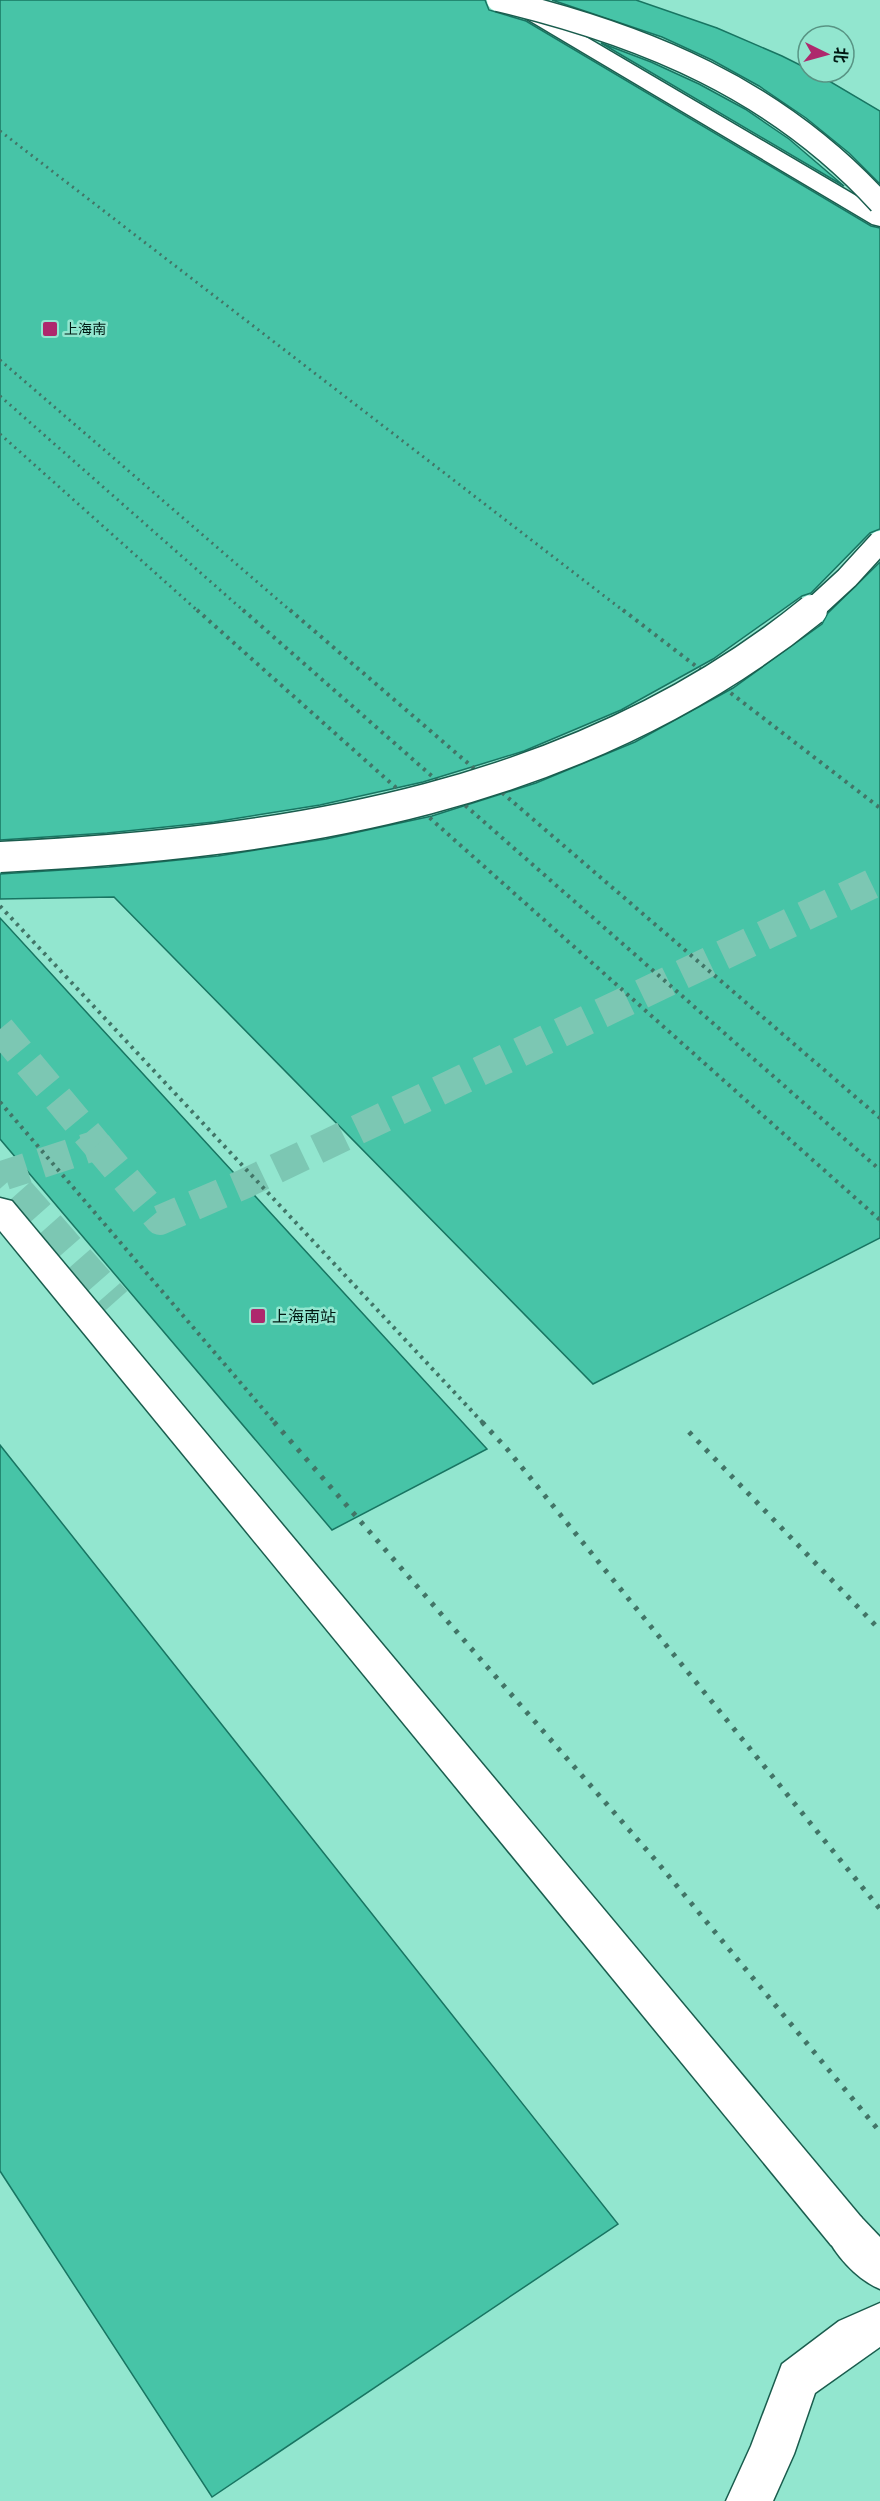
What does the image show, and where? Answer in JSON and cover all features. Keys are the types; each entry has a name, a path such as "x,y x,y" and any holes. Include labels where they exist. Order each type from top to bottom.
{"main road":[{"path":"498,0 560,16 654,47 720,80 796,126 858,177 880,203"},
{"path":"508,0 880,219"},
{"path":"0,857 157,849 264,835 375,813 464,789 543,762 616,733 686,697 778,638 837,589 880,542"},
{"path":"0,1209 846,2231 880,2268"},
{"path":"749,2501 771,2454 798,2379 855,2336 880,2324"}],"building":[{"path":"0,0 485,0 489,10 526,21 871,226 880,228 880,529 870,533 811,593 802,596 713,659 621,710 524,751 423,782 320,805 214,822 107,833 0,840"},
{"path":"552,0 636,0 717,28 796,63 796,84 834,84 880,111 880,184 849,153 806,118 759,86 712,60 662,37"},
{"path":"601,43 699,84 745,109 789,139 844,186"},
{"path":"880,562 880,1238 593,1384 114,897 0,899 0,874 109,867 218,856 326,839 432,816 536,783 635,742 733,688 822,624 828,613"},
{"name":"上海南站","path":"0,918 487,1449 332,1530 0,1139"},
{"path":"0,1445 618,2224 212,2497 0,2171"}],"tunnel":[{"path":"97,1145 160,1220 244,1184 880,880"},
{"path":"0,1029 97,1145"},
{"path":"97,1145 5,1175 116,1301"}],"railway":[{"path":"0,131 625,612"},
{"path":"0,360 292,612"},
{"path":"0,396 245,612"},
{"path":"0,434 199,612"},
{"path":"197,610 880,1220"},
{"path":"243,610 880,1170"},
{"path":"290,610 880,1118"},
{"path":"623,610 880,808"},
{"path":"0,906 483,1423"},
{"path":"0,1102 275,1423"},
{"path":"274,1422 658,1863 880,2132"},
{"path":"482,1422 507,1449 880,1909"},
{"path":"689,1432 880,1630"}],"place":[{"name":"上海南","path":"50,329"},
{"name":"上海南站","path":"258,1316"}]}
